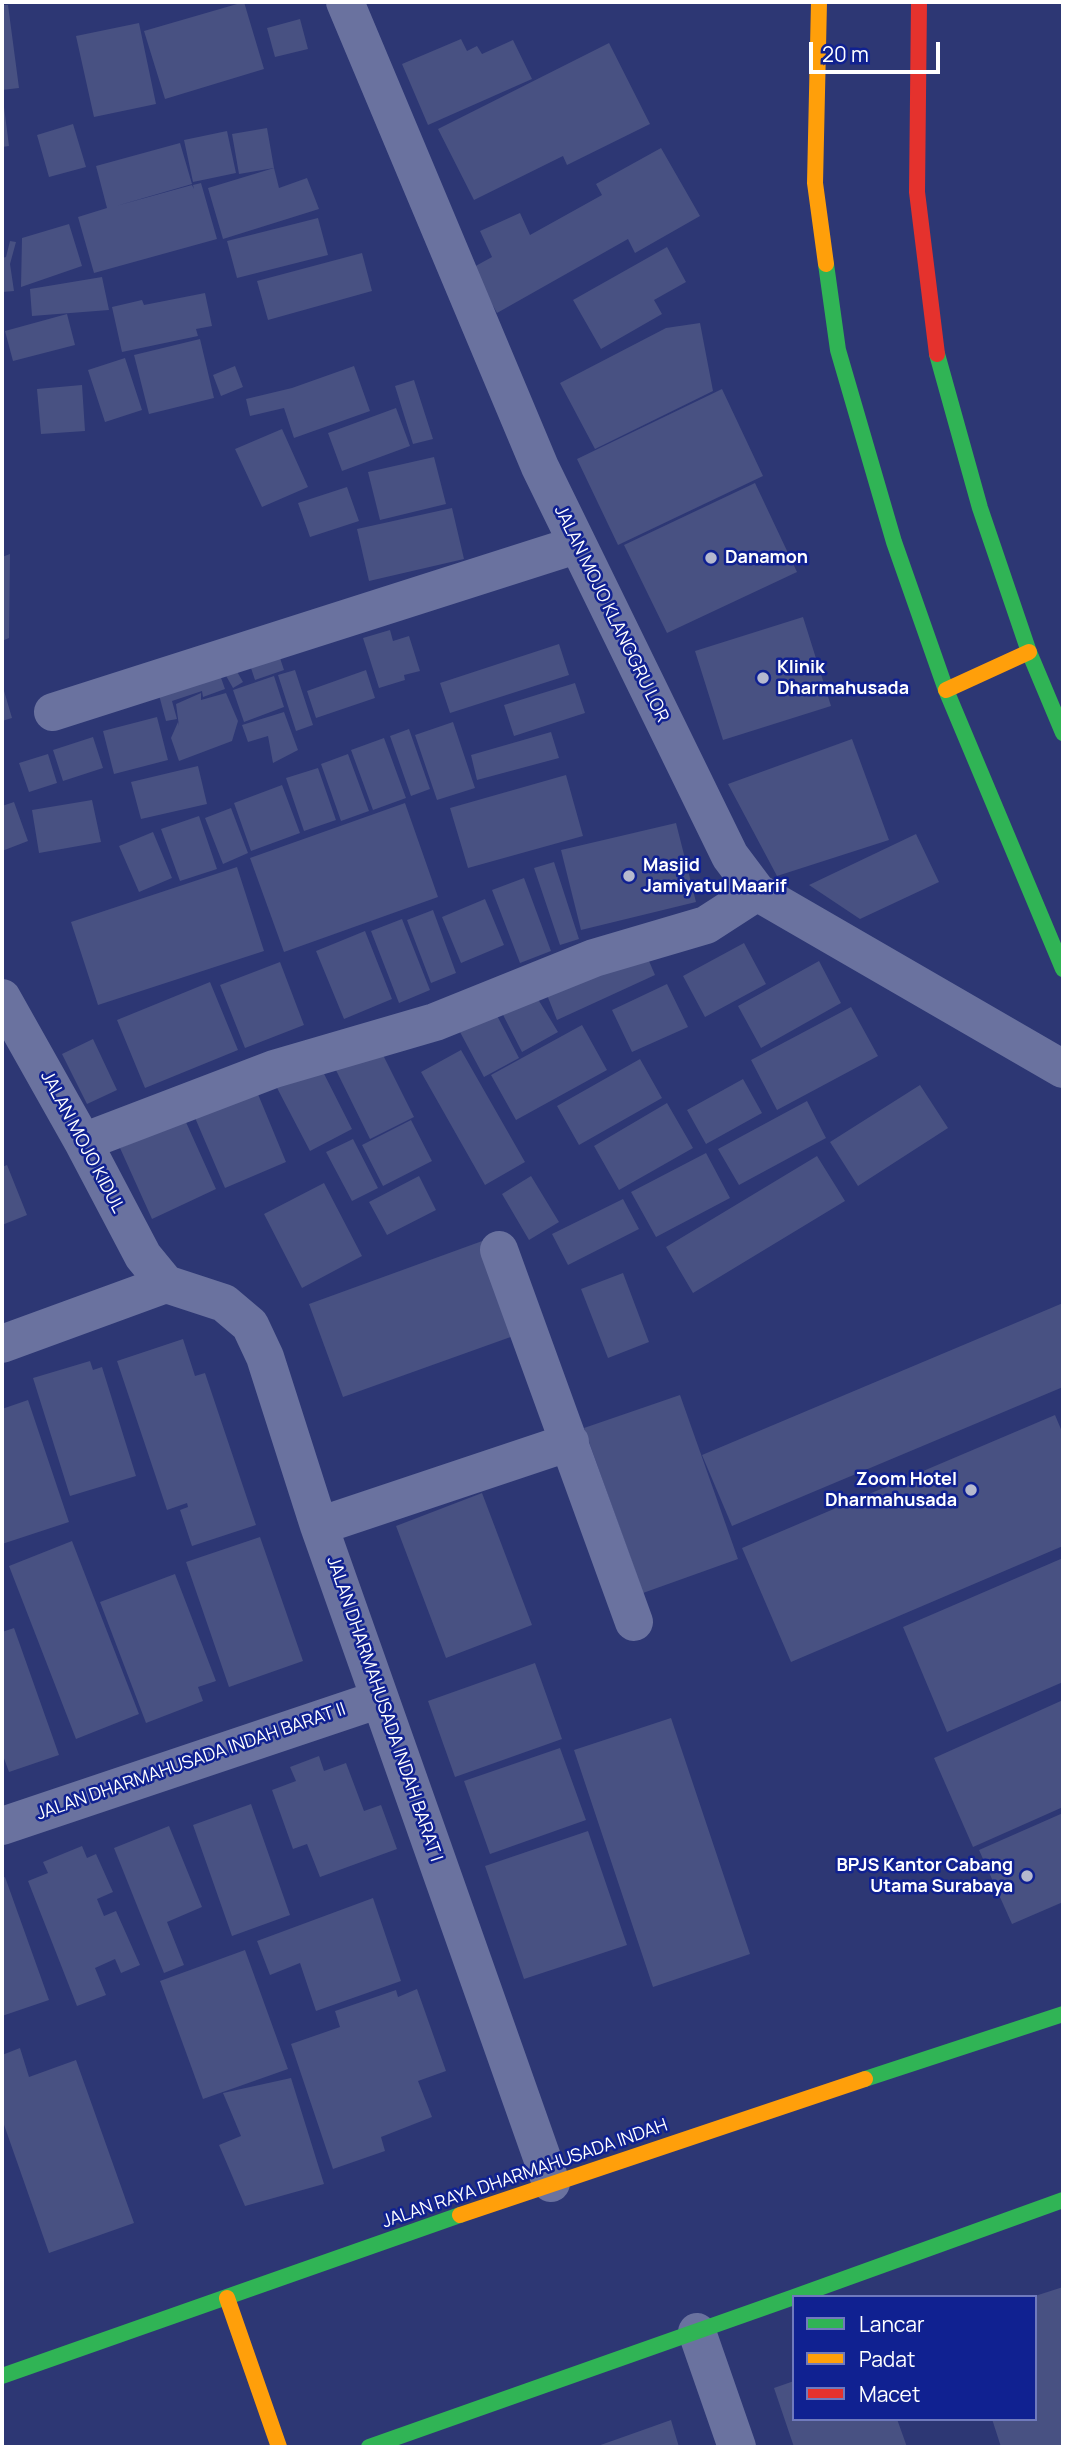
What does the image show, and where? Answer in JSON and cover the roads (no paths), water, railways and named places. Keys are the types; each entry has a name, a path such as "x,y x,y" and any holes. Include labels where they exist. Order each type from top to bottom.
{"main road":[{"path":"819,2 815,183 838,350 894,542 946,690 1063,969"},
{"path":"919,2 917,192 934,345 980,508 1029,652 1063,733"},
{"path":"946,690 1029,652"},
{"name":"JALAN RAYA DHARMAHUSADA INDAH","path":"2,2376 551,2183 1063,2014"},
{"path":"800,2295 1063,2200"},
{"path":"227,2298 279,2447"},
{"path":"369,2447 792,2298"}],"street":[{"name":"JALAN MOJO KLANGGRU LOR","path":"345,2 540,467 730,856 757,891 1063,1069"},
{"path":"53,712 576,545"},
{"path":"83,1142 274,1069 435,1022 594,958 706,925 757,891"},
{"name":"JALAN MOJO KIDUL","path":"2,998 143,1256 166,1284"},
{"path":"499,1250 634,1622"},
{"path":"2,1344 166,1284"},
{"name":"JALAN DHARMAHUSADA INDAH BARAT I","path":"166,1284 224,1303 250,1325 265,1357 319,1526 551,2183"},
{"path":"319,1526 570,1442"},
{"name":"JALAN DHARMAHUSADA INDAH BARAT II","path":"2,1826 380,1699"},
{"path":"697,2332 737,2447"}],"place":[{"name":"Danamon","path":"711,558"},
{"name":"Klinik Dharmahusada","path":"763,678"},
{"name":"Masjid Jamiyatul Maarif","path":"629,876"},
{"name":"Zoom Hotel Dharmahusada","path":"971,1490"},
{"name":"BPJS Kantor Cabang Utama Surabaya","path":"1027,1876"}]}
